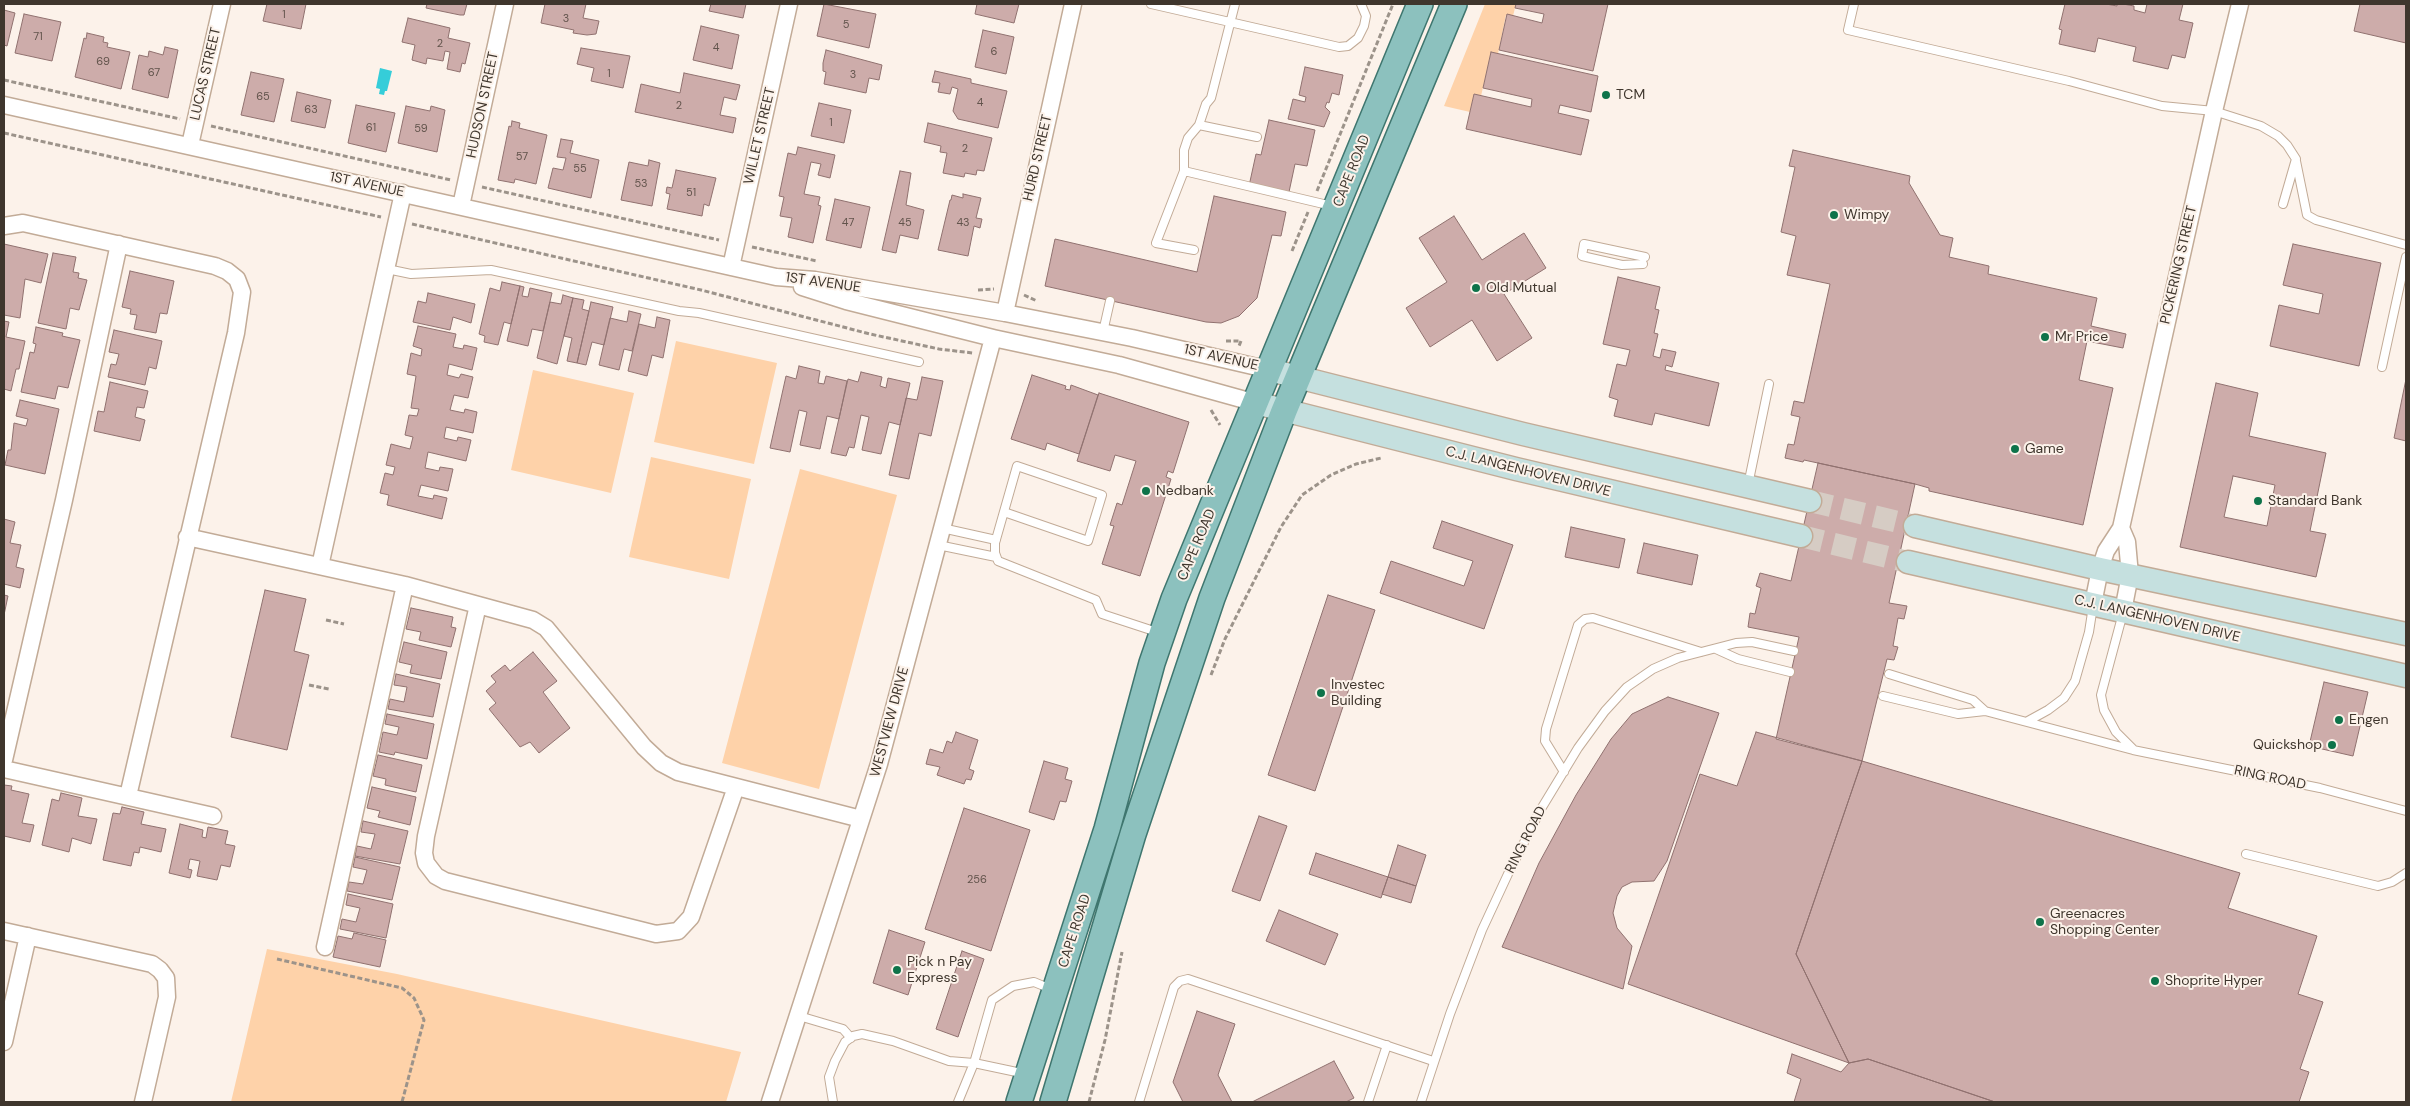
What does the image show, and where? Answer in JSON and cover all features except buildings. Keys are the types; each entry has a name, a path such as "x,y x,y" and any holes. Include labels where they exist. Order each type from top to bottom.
{"main road":[{"name":"CAPE ROAD","path":"1019,1102 1107,829 1152,663 1174,599 1420,4"},
{"name":"CAPE ROAD","path":"1053,1102 1140,815 1212,598 1284,411 1454,4"},
{"path":"1270,370 1523,434 1810,501"},
{"name":"C.J. LANGENHOVEN DRIVE","path":"1256,403 1516,469 1800,536"},
{"path":"1915,526 2130,576 2406,634"},
{"name":"C.J. LANGENHOVEN DRIVE","path":"1908,562 2406,676"}],"street":[{"name":"LUCAS STREET","path":"190,145 222,4"},
{"name":"HUDSON STREET","path":"461,206 505,4"},
{"name":"WILLET STREET","path":"731,268 789,4"},
{"name":"HURD STREET","path":"1005,313 1008,292 1073,4"},
{"name":"PICKERING STREET","path":"2093,604 2100,569 2106,551 2121,528 2214,111 2240,4"},
{"name":"1ST AVENUE","path":"4,105 776,277 846,300 993,338 1118,364 1256,403"},
{"path":"320,566 403,193"},
{"path":"4,226 23,223 215,266 227,271 237,279 242,292 236,332 128,796"},
{"path":"4,760 64,500 119,244"},
{"name":"1ST AVENUE","path":"776,277 815,280 1005,313 1103,332 1270,370"},
{"name":"WESTVIEW DRIVE","path":"770,1102 879,764 993,338"},
{"name":"PICKERING STREET","path":"2121,528 2127,542 2130,576 2123,611"},
{"path":"187,537 405,585 522,616 546,628 644,747 661,763 678,772 862,819"},
{"path":"325,947 405,585"},
{"path":"478,605 426,836 424,854 426,863 436,876 454,884 656,934 678,931 691,917 736,787"},
{"path":"4,769 213,816"},
{"path":"4,931 152,964 160,970 166,978 167,997 143,1102"},
{"path":"4,1042 28,936"}],"lane":[{"path":"1151,4 1339,47 1348,46 1358,38 1364,26 1366,16 1361,4"},
{"path":"1194,250 1156,243 1184,171 1184,150 1188,138 1199,125 1210,98 1235,4"},
{"path":"1854,4 1848,30 2069,81 2162,106 2214,111 2245,120 2278,136 2288,145 2296,159 2307,215 2316,220 2406,245"},
{"path":"1199,125 1257,137"},
{"path":"2282,204 2296,159"},
{"path":"1184,171 1337,207"},
{"path":"1584,244 1644,261 1622,264 1582,256 1584,244"},
{"path":"2382,367 2406,257"},
{"path":"387,269 411,274 491,270 679,311 699,313 919,362"},
{"path":"1103,332 1110,301"},
{"path":"1747,486 1769,384"},
{"path":"1004,512 1088,541 1102,495 1017,466 996,540 996,557 998,562 1096,600 1102,614 1162,634"},
{"path":"942,528 996,540"},
{"path":"938,545 996,557"},
{"path":"2028,722 2064,698 2075,681 2089,632 2093,604"},
{"path":"2123,611 2102,695 2104,710 2116,732 2133,750"},
{"path":"1564,772 1545,741 1546,729 1578,625 1585,619 1594,618 1703,652"},
{"name":"RING ROAD","path":"1421,1102 1433,1061 1482,930 1541,809 1605,711 1627,687 1653,669 1678,658 1716,650 1736,642 1752,642 1794,650"},
{"path":"1716,650 1738,659 1790,672"},
{"name":"RING ROAD","path":"1889,674 1973,700 1985,711"},
{"name":"RING ROAD","path":"1883,696 1958,714 1985,711 2133,750 2320,788 2406,811"},
{"path":"2246,854 2378,886 2405,877"},
{"path":"1140,1102 1174,987 1180,981 1188,980 1433,1061"},
{"path":"958,1102 974,1063 992,1000 1013,986 1034,982 1056,991"},
{"path":"798,1016 843,1029 851,1038"},
{"path":"833,1102 829,1077 840,1049 851,1038 862,1034 880,1037 949,1061 974,1063 1028,1075"},
{"path":"1368,1102 1387,1045"}],"path":[{"path":"1291,254 1393,4"},
{"path":"4,80 821,262"},
{"path":"4,133 701,290 870,334 939,349 988,355"},
{"path":"975,290 990,288 1032,297 1042,304"},
{"path":"1217,341 1241,341"},
{"path":"1206,407 1213,411 1220,425"},
{"path":"1207,684 1225,639 1281,527 1302,495 1331,476 1356,464 1381,458"},
{"path":"326,620 344,624"},
{"path":"309,685 329,689"},
{"path":"1089,1102 1105,1040 1124,942"},
{"path":"277,960 402,988 414,998 424,1020 402,1102"}],"shaded area":[{"path":"1485,4 1516,4 1513,16 1506,15 1498,54 1491,53 1481,96 1474,94 1470,112 1444,106"},
{"path":"676,341 777,363 754,464 654,442"},
{"path":"533,370 634,393 611,493 511,470"},
{"path":"651,457 751,479 729,579 629,557"},
{"path":"800,469 897,495 819,789 722,763"},
{"path":"267,949 397,974 741,1052 726,1102 231,1102"}],"water":[{"path":"380,68 392,71 387,91 385,91 384,95 379,94 380,89 376,88"}],"tunnel":[{"path":"1810,501 1915,526"},
{"path":"1801,536 1908,562"}],"place":[{"name":"TCM","path":"1606,95"},
{"name":"Wimpy","path":"1834,215"},
{"name":"Old Mutual","path":"1476,288"},
{"name":"Mr Price","path":"2045,337"},
{"name":"Game","path":"2015,449"},
{"name":"Nedbank","path":"1146,491"},
{"name":"Standard Bank","path":"2258,501"},
{"name":"Investec Building","path":"1321,693"},
{"name":"Engen","path":"2339,720"},
{"name":"Quickshop","path":"2332,745"},
{"name":"Greenacres Shopping Center","path":"2040,922"},
{"name":"Pick n Pay Express","path":"897,970"},
{"name":"Shoprite Hyper","path":"2155,981"}]}
